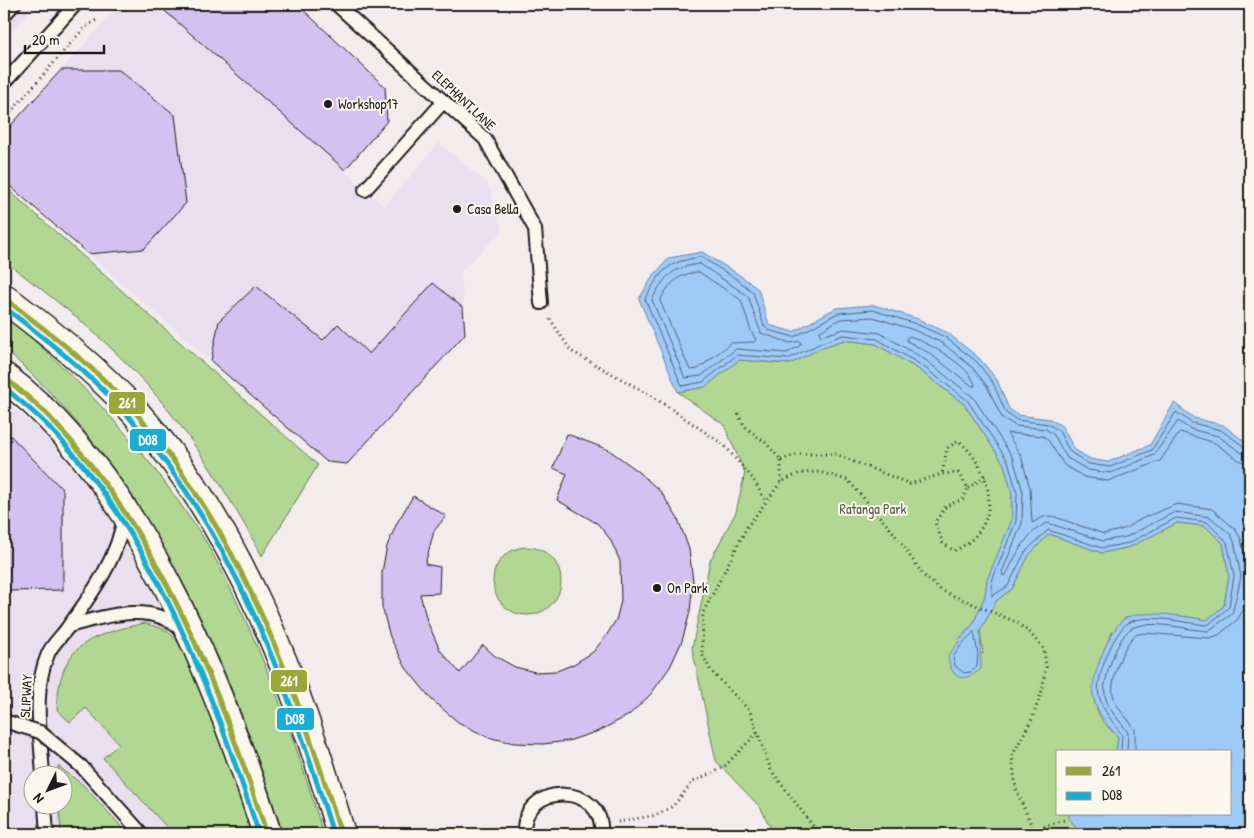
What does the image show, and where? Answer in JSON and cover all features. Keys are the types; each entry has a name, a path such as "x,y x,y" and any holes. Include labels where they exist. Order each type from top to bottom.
{"main road":[{"path":"4,298 86,364 135,413 179,469 221,533 266,622 294,685 341,834"},
{"path":"4,377 52,420 93,468 124,510 160,572 196,644 225,710 267,834"}],"lane":[{"path":"4,83 76,4"},
{"name":"ELEPHANT LANE","path":"336,4 485,139 535,229 540,303"},
{"path":"366,190 444,101"},
{"name":"SLIPWAY","path":"42,766 39,701 41,672 48,652 69,626 113,556 122,526 124,510"},
{"path":"69,626 113,614 140,613 169,620 196,644"},
{"path":"4,721 40,732 62,748 82,767 142,834"},
{"path":"524,834 524,824 534,805 552,794 574,795 592,806 602,830"},
{"path":"46,816 47,834"}],"path":[{"path":"4,120 84,28 98,19"},
{"path":"540,303 571,351 652,396 724,445 753,479 766,502"},
{"path":"738,414 745,427 766,443 781,460 781,482"},
{"path":"942,474 947,448 958,441 985,476 989,497 987,517 977,537 954,551 942,543 934,522 946,506 963,499 968,488 985,476"},
{"path":"781,460 799,454 835,454 910,484 942,474 958,474 968,488"},
{"path":"819,834 771,770 750,711 711,671 702,654 703,613 747,526 781,482 800,473 819,472 848,480 893,532 924,576 942,591 1016,622 1030,633 1044,649 1046,667 1042,691 1032,719 1012,756 1016,789 1034,832"},
{"path":"602,830 656,816 673,806 693,782 723,768 757,733"},
{"path":"1020,834 1034,832 1067,819"}],"shaded area":[{"path":"4,4 36,4 4,40"},
{"path":"121,4 297,4 385,87 387,121 345,171 384,206 439,143 488,184 503,231 461,271 465,334 347,464 327,462 4,181 4,133"},
{"path":"4,401 43,432 94,479 104,498 111,519 142,571 185,653 256,834 4,834"}],"green space":[{"path":"4,186 318,465 262,556 220,484 154,392 88,327 4,261"},
{"path":"4,314 54,359 100,405 144,455 204,539 228,583 260,653 288,725 323,834 283,834 261,767 236,701 208,635 177,572 141,510 101,452 55,398 4,349"},
{"name":"Ratanga Park","path":"844,340 876,344 918,369 964,404 1004,464 1012,493 1012,520 987,580 985,596 973,624 957,641 983,654 980,631 996,601 1012,589 1029,555 1049,534 1102,553 1130,547 1177,523 1205,526 1223,543 1229,576 1224,606 1207,620 1179,616 1113,631 1099,663 1094,686 1094,698 1102,720 1118,737 1116,750 1056,750 1056,816 1070,816 1081,834 774,834 760,807 716,761 692,648 710,561 736,512 745,473 724,425 678,392 705,387 739,360 790,364 823,347"},
{"path":"527,547 540,550 551,557 558,568 561,581 558,594 551,605 540,612 527,615 514,612 503,605 496,594 493,581 496,568 503,557 514,550"},
{"path":"145,623 167,631 179,644 192,665 230,758 256,834 173,834 103,758 119,744 86,708 70,722 57,710 59,688 64,670 71,657 80,647 107,633"},
{"path":"72,777 83,785 128,834 61,834 60,816 72,816"}],"water":[{"path":"702,252 758,289 769,325 793,332 836,308 874,305 918,319 948,333 980,359 997,380 1009,409 1018,415 1050,419 1063,427 1074,449 1090,459 1108,462 1150,445 1174,403 1194,418 1223,425 1248,444 1250,447 1250,834 1081,834 1069,818 1069,816 1232,816 1232,750 1116,750 1118,737 1099,713 1093,695 1095,677 1102,654 1113,633 1124,619 1141,614 1152,614 1177,615 1207,620 1224,606 1229,576 1223,543 1205,526 1177,523 1130,547 1102,553 1049,534 1029,555 1012,589 996,601 980,631 981,669 969,677 959,677 952,670 948,656 973,624 985,596 987,580 1012,520 1012,493 1004,464 964,404 918,369 876,344 844,340 823,347 790,364 739,360 705,387 678,392 639,299 653,276 669,258"}],"building":[{"name":"Workshop17","path":"157,4 297,4 385,87 387,121 345,170"},
{"path":"61,70 119,70 175,115 186,203 144,249 88,254 4,181 4,133"},
{"path":"433,283 463,308 465,334 347,464 327,462 211,361 219,321 256,286 323,340 338,324 369,354"},
{"path":"4,429 63,490 63,590 4,591"},
{"name":"On Park","path":"567,434 609,450 638,471 661,492 678,519 689,549 693,581 690,612 682,641 670,667 651,694 629,715 599,731 568,741 543,744 514,743 487,737 458,722 432,700 406,668 390,637 382,607 382,572 387,546 397,523 413,496 446,516 434,531 425,564 440,567 439,593 420,594 427,621 440,650 460,673 483,645 495,656 515,667 535,672 557,671 574,664 593,652 616,620 621,601 620,561 610,539 598,524 557,500 567,474 553,468"}],"transit line":[{"name":"261","path":"4,298 72,352 120,396 172,459 205,508 234,559 260,612 283,666 304,721 341,834"},
{"name":"D08","path":"4,307 69,359 115,402 166,463 199,511 228,562 254,614 297,723 333,834"},
{"name":"261","path":"4,377 47,414 91,464 125,512 155,562 206,668 228,723 267,834"},
{"name":"D08","path":"4,387 46,424 84,467 118,514 148,564 175,617 199,671 221,725 259,834"}],"place":[{"name":"Workshop17","path":"328,104"},
{"name":"Casa Bella","path":"457,209"},
{"name":"On Park","path":"657,588"}]}
